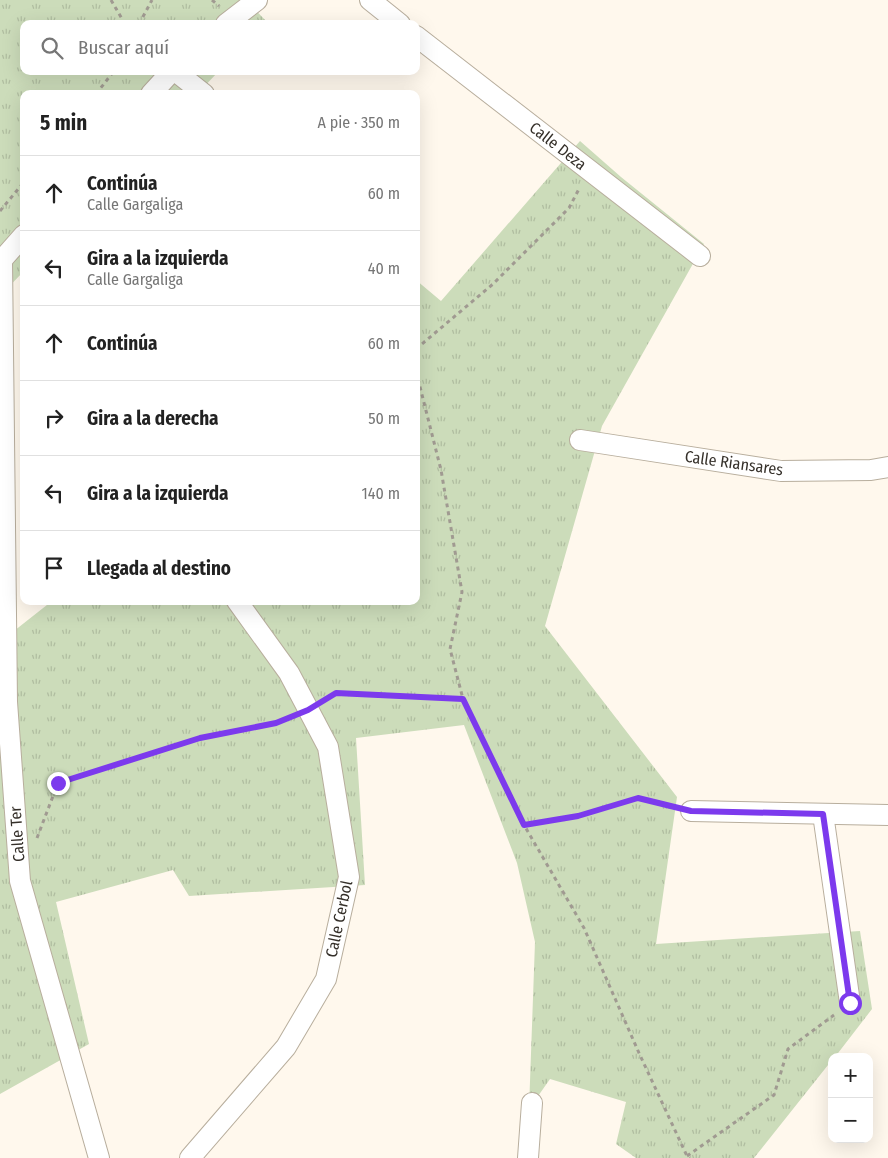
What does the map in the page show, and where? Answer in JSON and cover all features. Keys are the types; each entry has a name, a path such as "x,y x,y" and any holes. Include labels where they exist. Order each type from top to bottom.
{"street":[{"path":"231,20 257,0"},
{"path":"370,0 395,20"},
{"name":"Calle Deza","path":"420,39 700,256"},
{"path":"155,90 170,75"},
{"path":"179,75 199,90"},
{"path":"1,261 20,240"},
{"name":"Calle Ter","path":"1,261 7,702 20,881 99,1158"},
{"name":"Calle Riansares","path":"580,440 781,471 871,470 888,467"},
{"name":"Calle Cerbol","path":"190,1158 286,1047 326,979 349,877 328,748 289,673 240,605"},
{"path":"691,811 888,815"},
{"path":"823,814 850,1003"},
{"path":"528,1158 532,1103"}],"path":[{"path":"111,0 123,20"},
{"path":"141,20 152,0"},
{"path":"99,90 111,75"},
{"path":"420,346 493,284 568,208 588,170"},
{"path":"0,210 20,187"},
{"path":"420,386 442,470 462,592 450,650 463,699 524,825 584,928 639,1053 688,1157 774,1096 788,1049 850,1003"},
{"path":"34,845 58,783 200,738 276,723 308,710 336,693 463,699"},
{"path":"524,825 578,816 638,798 691,811"}],"green space":[{"path":"0,0 246,0 265,20 20,20 20,75 215,75 201,90 20,90 20,275 0,296"},
{"path":"580,141 704,244 602,426 545,626 677,797 656,944 860,931 872,1009 838,1053 828,1053 828,1065 754,1158 636,1158 616,1144 626,1102 550,1079 529,1109 535,942 517,863 464,725 356,738 365,885 189,896 173,870 56,902 89,1044 0,1094 0,642 47,605 420,605 420,283 441,301"}],"route":[{"path":"58,783 200,738 276,723 308,710 336,693 463,699 524,825 578,816 638,798 691,811 823,814 850,1003"}]}
